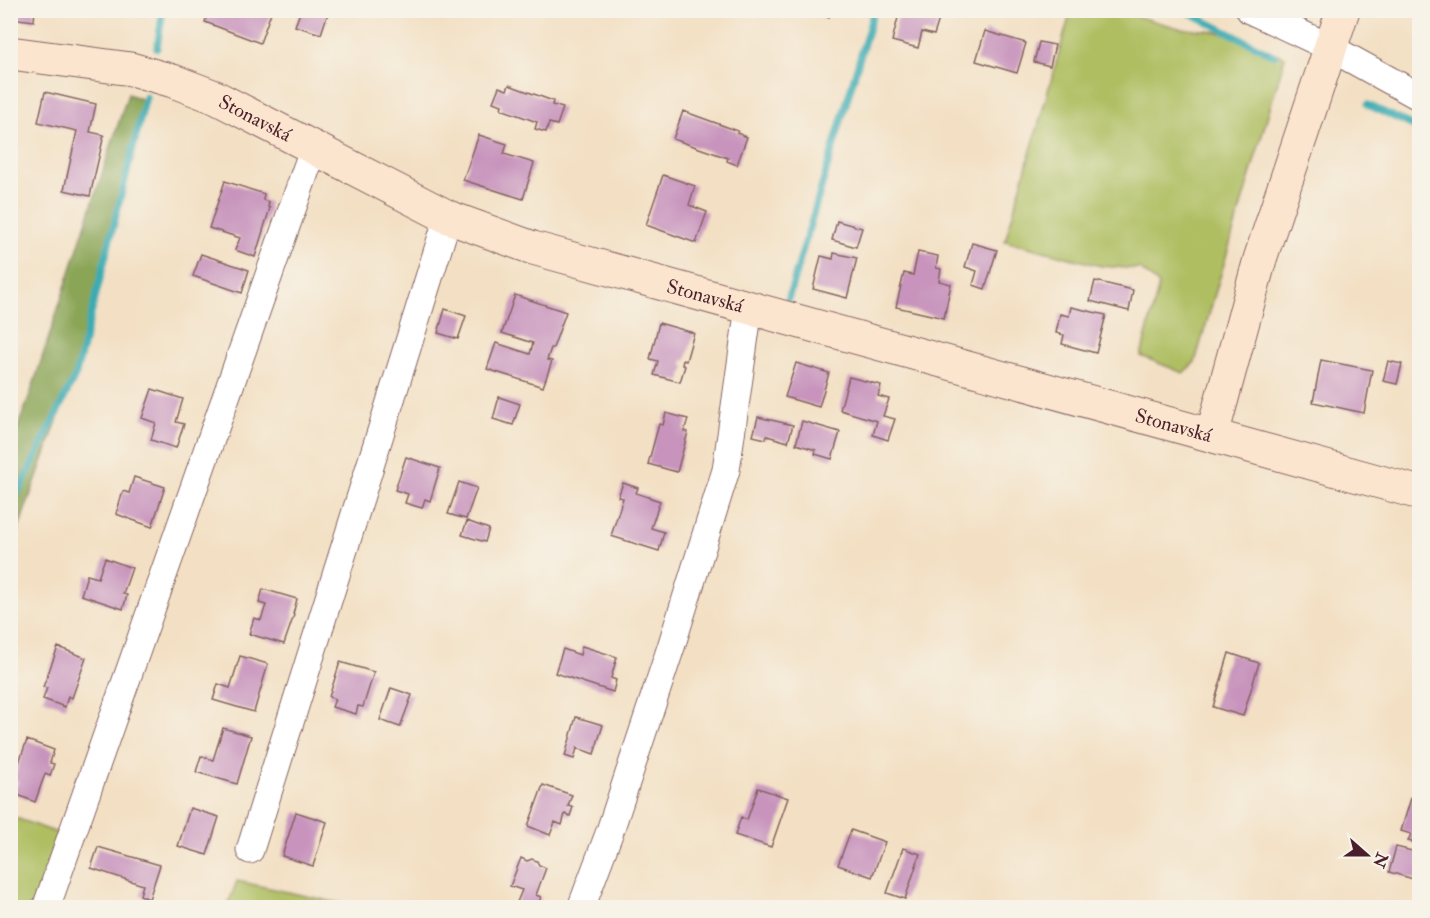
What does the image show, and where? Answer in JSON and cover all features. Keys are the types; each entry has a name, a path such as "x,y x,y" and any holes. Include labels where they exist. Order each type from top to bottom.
{"street":[{"path":"1250,10 1329,47 1419,97"},
{"path":"1212,435 1260,259 1343,10"},
{"name":"Stonavská","path":"10,52 131,69 173,81 215,97 447,217 533,248 1419,493"},
{"path":"46,908 314,147"},
{"path":"250,850 447,217"},
{"path":"581,908 610,831 671,647 726,470 749,307"}],"green space":[{"path":"1071,11 1117,11 1183,29 1207,30 1231,35 1285,57 1195,362 1183,373 1141,356 1159,285 1140,269 1101,266 1005,241"},
{"path":"128,94 143,100 75,371 11,549 11,445 31,392"},
{"path":"10,816 66,836 42,907 11,907"},
{"path":"237,881 357,907 227,907"}],"building":[{"path":"10,10 35,10 34,21 10,18"},
{"path":"209,10 272,10 260,43 205,22"},
{"path":"301,10 329,10 321,34 295,26"},
{"path":"810,10 831,10 829,17"},
{"path":"900,10 920,10 940,16 934,35 922,32 918,48 892,41"},
{"path":"985,31 1026,43 1017,73 976,61"},
{"path":"1039,42 1055,45 1050,66 1034,62"},
{"path":"509,85 553,101 552,105 563,108 557,125 549,123 546,132 535,129 537,122 501,109 502,105 493,102 499,87 507,90"},
{"path":"45,92 96,104 90,132 104,135 90,196 64,190 77,131 38,122"},
{"path":"683,111 738,131 737,133 747,137 737,165 727,161 728,158 673,139"},
{"path":"479,135 507,144 504,154 534,163 523,199 463,180"},
{"path":"663,175 695,186 689,205 707,212 696,243 646,225"},
{"path":"225,181 264,194 263,200 269,202 268,207 270,208 255,257 235,250 240,238 209,228"},
{"path":"837,221 862,228 856,247 832,240"},
{"path":"972,243 997,250 985,289 973,285 977,271 965,267"},
{"path":"918,252 938,256 936,268 941,269 939,281 951,284 944,318 896,307 904,273 913,275"},
{"path":"834,253 857,258 847,298 813,289 821,256 833,259"},
{"path":"201,254 249,270 242,293 193,276"},
{"path":"1095,281 1133,290 1129,311 1090,301"},
{"path":"515,295 566,312 547,360 552,361 543,387 487,369 496,343 530,354 533,343 502,333"},
{"path":"1071,307 1106,315 1096,353 1062,344 1064,335 1056,333 1060,314 1069,316"},
{"path":"445,309 466,316 458,339 438,333"},
{"path":"659,323 694,333 686,361 683,360 682,365 685,366 680,382 654,375 658,361 650,359"},
{"path":"1321,360 1372,370 1364,413 1313,402"},
{"path":"1388,361 1402,364 1397,384 1383,381"},
{"path":"796,363 829,373 819,407 785,397"},
{"path":"849,377 881,385 878,396 889,399 883,416 895,419 888,440 873,435 877,421 840,410"},
{"path":"152,389 183,399 176,422 184,424 176,448 151,440 156,423 142,418"},
{"path":"499,397 520,404 513,425 493,419"},
{"path":"666,413 688,419 684,431 688,432 677,472 648,464 659,424 663,425"},
{"path":"758,417 793,425 788,442 767,436 766,439 753,436"},
{"path":"802,421 840,432 832,459 815,454 816,450 796,444"},
{"path":"406,457 440,468 430,501 425,499 422,508 405,503 408,494 395,490"},
{"path":"134,477 165,487 152,527 116,514 123,491 129,493"},
{"path":"459,482 477,488 466,519 448,514"},
{"path":"623,483 638,488 636,493 660,501 651,528 664,532 659,551 611,536 623,498 618,497"},
{"path":"467,521 489,529 485,542 462,535"},
{"path":"105,558 132,568 123,594 127,595 123,609 81,595 87,575 98,578"},
{"path":"263,589 297,599 284,644 249,634 254,618 261,620 266,605 259,603"},
{"path":"582,646 617,657 611,678 616,680 613,692 555,673 563,649 580,655"},
{"path":"58,647 86,658 72,698 68,696 65,707 43,699 47,688 43,687"},
{"path":"1229,653 1259,663 1243,716 1213,707"},
{"path":"240,656 268,664 254,712 213,700 218,684 230,688"},
{"path":"340,662 374,672 363,707 358,706 356,714 332,707 335,699 329,697"},
{"path":"391,688 412,695 400,727 380,720"},
{"path":"576,717 603,725 594,754 577,748 574,759 565,756"},
{"path":"223,728 251,736 237,784 196,772 201,756 213,760"},
{"path":"27,740 54,750 50,763 54,764 50,776 45,774 35,802 13,793 18,781 13,779"},
{"path":"543,785 572,795 568,806 573,807 570,816 565,814 562,825 555,822 550,835 528,826"},
{"path":"758,788 788,798 771,847 735,835 741,817 747,820"},
{"path":"1412,795 1420,797 1420,844 1408,841 1411,834 1401,831"},
{"path":"190,808 219,817 207,855 178,846"},
{"path":"296,812 327,822 313,866 282,856"},
{"path":"851,830 885,842 872,877 838,865"},
{"path":"98,847 160,865 149,899 140,895 143,885 91,868"},
{"path":"1396,847 1420,853 1420,881 1389,872"},
{"path":"903,848 920,854 905,899 887,893"},
{"path":"521,858 527,861 532,859 537,861 539,865 546,868 536,895 541,897 537,908 515,907 522,890 510,886"}],"waterway":[{"path":"157,48 163,10"},
{"path":"787,303 874,10"},
{"path":"1184,10 1275,56"},
{"path":"10,502 20,489 76,374 146,97"},
{"path":"1368,105 1420,129"}]}
